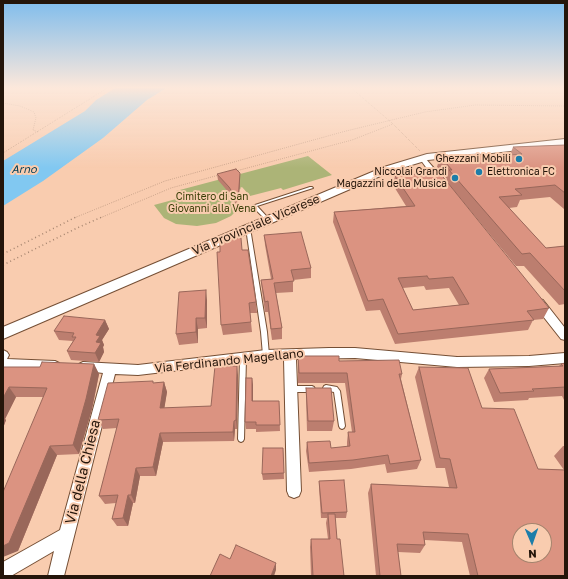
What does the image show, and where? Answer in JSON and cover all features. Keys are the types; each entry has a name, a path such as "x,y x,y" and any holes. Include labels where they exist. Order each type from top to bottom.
{"main road":[{"name":"Via Provinciale Vicarese","path":"5,335 375,174 425,158 466,151 565,142"}],"street":[{"path":"425,158 447,189"},
{"path":"531,293 565,336"},
{"name":"Via Ferdinando Magellano","path":"8,364 154,369 266,355 355,353 457,362 529,361 565,358"},
{"path":"290,354 294,491"},
{"path":"3,355 8,364"},
{"name":"Via della Chiesa","path":"56,576 110,368"},
{"path":"3,571 67,535"}],"lane":[{"path":"268,220 254,206 311,188"},
{"path":"248,228 264,332 266,355"},
{"path":"241,439 243,358"},
{"path":"291,389 335,389 337,392 342,426"}],"path":[{"path":"35,114 36,118 32,130 38,132"},
{"path":"3,153 67,114"},
{"path":"382,114 425,158"},
{"path":"3,254 82,214 165,181 346,131 417,114"},
{"path":"234,172 368,135 393,124"},
{"path":"3,265 77,228 171,188 219,175"}],"green space":[{"name":"Cimitero di San Giovanni alla Vena","path":"308,156 332,175 283,190 281,188 250,196 242,187 240,188 241,189 236,190 239,199 236,211 231,216 216,223 197,226 176,224 164,218 154,205 180,198 176,191"}],"water":[{"name":"Arno","path":"80,114 131,114 103,138 43,181 3,206 3,161"}],"building":[{"path":"565,145 565,193 555,185 515,189 522,195 499,197 546,248 565,246 565,291 530,253 522,254 449,170 452,170 440,156 480,154 484,157 522,154 513,147"},
{"path":"236,169 240,173 238,201 229,187 217,174"},
{"path":"439,172 549,308 527,311 534,320 398,334 383,299 368,301 334,212 415,206 395,176","holes":["427,276 429,279 453,277 469,304 413,310 398,278"]},
{"path":"301,232 311,268 291,270 294,281 274,283 282,328 271,329 268,301 265,302 261,280 273,279 264,235"},
{"path":"227,237 241,238 242,250 248,250 256,302 249,303 251,322 221,325 217,252 220,252 220,239"},
{"path":"206,290 205,318 196,318 196,332 176,334 179,292"},
{"path":"64,316 105,320 96,335 100,336 96,342 101,343 95,353 67,351 76,337 72,337 74,333 54,331"},
{"path":"298,356 339,356 339,361 399,360 402,374 399,374 421,460 390,464 388,455 353,460 309,463 307,442 330,441 331,448 350,446 348,432 355,432 347,373 299,373"},
{"path":"42,362 94,364 73,445 50,446 9,543 3,546 3,492 47,388 9,387 3,398 3,367 40,367"},
{"path":"565,363 565,387 532,389 534,391 500,393 489,369 563,366 561,364"},
{"path":"215,366 237,366 236,420 234,421 233,432 160,433 153,467 136,468 131,495 128,495 123,518 112,519 118,495 99,496 119,419 98,420 108,383 164,382 160,408 211,406"},
{"path":"419,367 468,368 482,408 514,409 538,469 565,470 565,576 478,576 468,534 423,532 425,545 397,544 401,576 380,576 371,484 457,488 450,459 440,458"},
{"path":"246,378 252,378 252,401 279,401 280,425 256,425 256,422 245,422"},
{"path":"306,388 331,388 334,421 308,421"},
{"path":"263,448 283,448 284,473 262,474"},
{"path":"344,480 347,512 322,513 319,481"},
{"path":"328,514 335,514 337,539 340,539 344,576 313,576 311,539 330,539"},
{"path":"236,545 276,563 271,576 210,576 220,554 230,559"}],"place":[{"name":"Ghezzani Mobili","path":"519,159"},
{"name":"Elettronica FC","path":"479,172"},
{"name":"Niccolai Grandi Magazzini della Musica","path":"455,178"}]}
